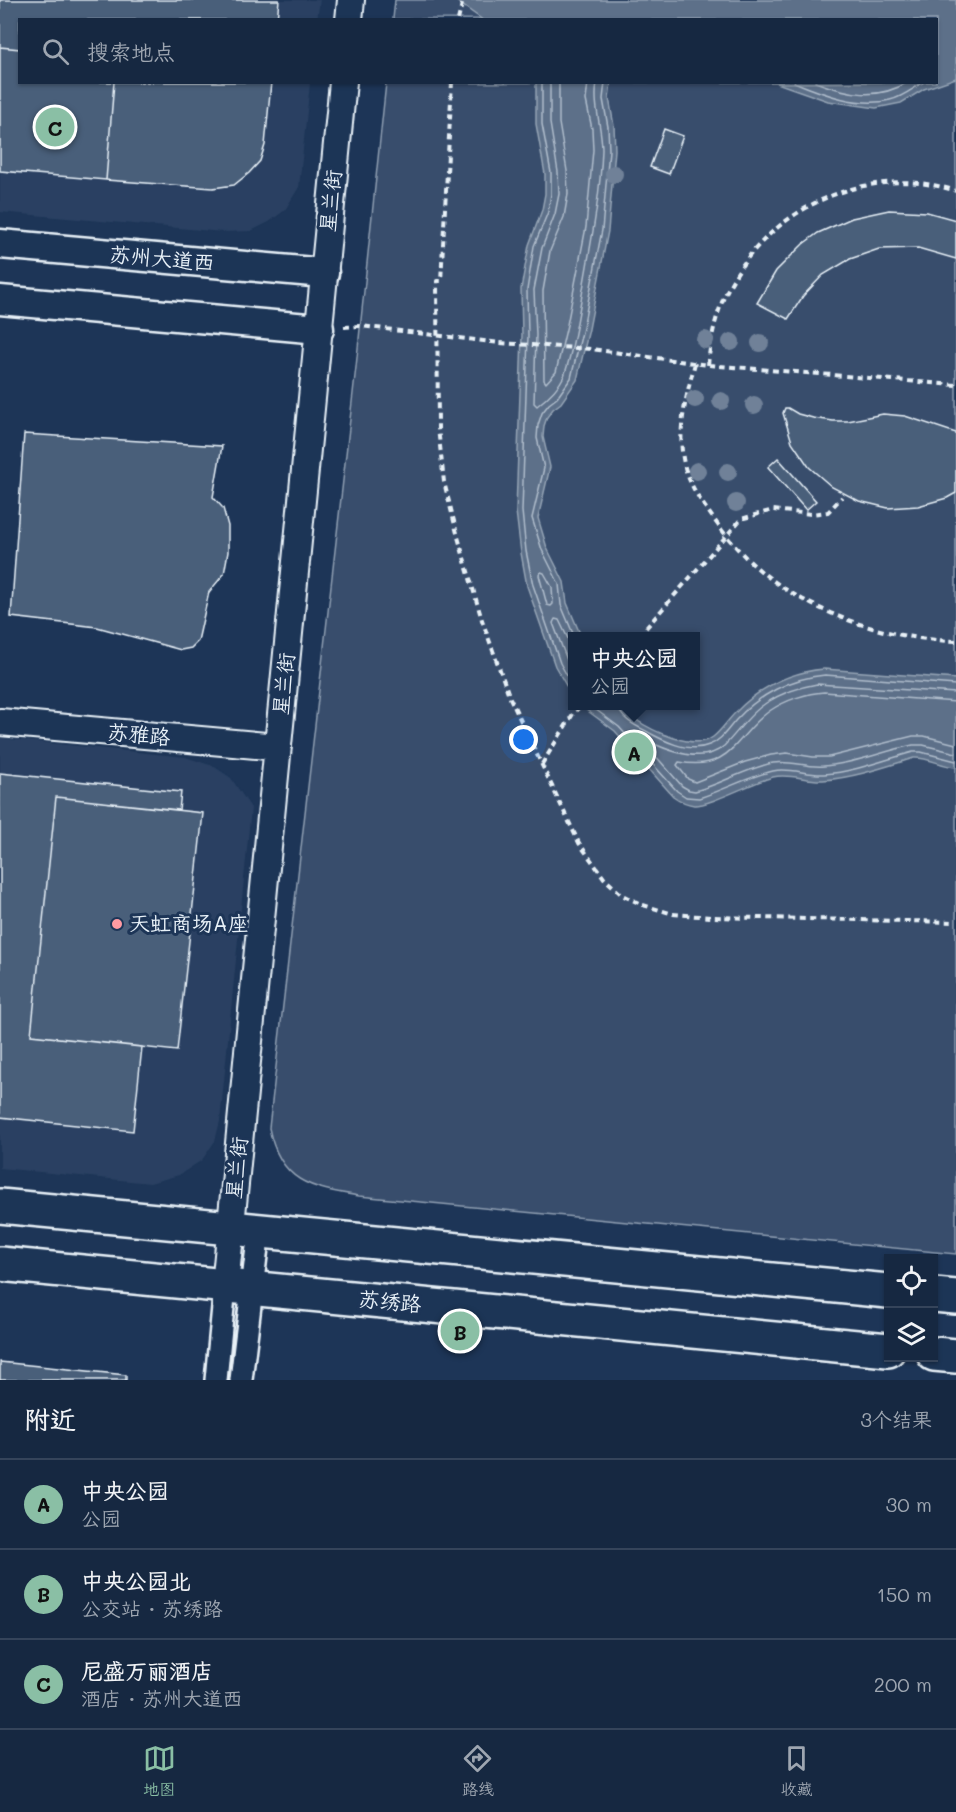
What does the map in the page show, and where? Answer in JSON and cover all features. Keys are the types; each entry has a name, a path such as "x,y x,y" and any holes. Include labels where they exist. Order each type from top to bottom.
{"main road":[{"name":"苏州大道西","path":"0,244 324,273"},
{"path":"0,300 319,328"},
{"path":"0,1206 884,1291"},
{"name":"苏绣路","path":"0,1264 884,1350"},
{"path":"938,1296 956,1298"},
{"path":"938,1354 956,1356"}],"street":[{"path":"349,18 351,0"},
{"name":"星兰街","path":"238,1288 245,1230 278,747 343,84"},
{"name":"苏雅路","path":"0,722 278,747"},
{"path":"216,1380 238,1288"},
{"path":"238,1288 241,1380"}],"path":[{"path":"458,18 464,0"},
{"path":"452,84 441,281 436,280 438,428 444,482 482,620 510,698 579,843 604,878 622,895 673,914 711,917 956,922"},
{"path":"708,365 713,329 724,295 754,250 787,219 826,197 860,187 915,183 956,191"},
{"path":"319,328 360,326 500,343 591,349 708,365 956,386"},
{"path":"695,363 683,417 682,451 686,469 693,489 726,535 754,566 783,588 807,602 852,621 894,634 931,641 956,641"},
{"path":"642,632 741,519 773,510 811,514 828,512 842,497"},
{"path":"542,765 576,710"}],"shaded area":[{"path":"0,0 320,0 317,18 18,18 18,84 310,84 299,187 285,210 269,222 251,231 223,232 0,212"},
{"path":"395,0 956,0 956,1254 359,1196 312,1185 289,1171 281,1160 269,1128 386,84 938,84 938,18 393,18"},
{"path":"0,738 185,757 213,766 231,778 251,808 220,1121 215,1141 202,1160 179,1175 150,1183 0,1168"}],"water":[{"path":"455,0 956,0 956,78 924,89 901,103 876,108 828,101 780,84 938,84 938,18 480,18"},
{"path":"536,84 611,84 609,98 615,150 608,231 577,380 561,403 547,417 543,437 550,467 538,518 547,548 564,582 567,603 579,632 568,632 568,689 555,666 527,586 516,511 522,335 521,289 529,245 542,210 545,194 545,174 536,124"},
{"path":"824,669 956,679 956,767 914,758 869,772 834,779 817,780 779,776 710,802 691,805 673,796 615,731 586,710 626,710 635,719 662,734 684,741 705,741 716,735 744,704 764,689 787,678"}],"building":[{"path":"0,0 279,0 277,18 18,18 18,49 0,47"},
{"path":"0,47 18,49 18,84 114,84 106,180 0,171"},
{"path":"114,84 271,84 265,145 260,161 234,185 213,188 106,180"},
{"path":"664,129 683,136 669,174 650,167"},
{"path":"889,210 927,212 956,220 956,259 918,248 879,249 850,259 823,275 803,296 788,319 757,303 776,271 803,244 818,233 852,218"},
{"path":"785,408 798,414 833,421 848,421 883,414 905,416 956,433 956,493 947,498 918,506 888,508 859,501 832,487 809,467 792,442 783,413"},
{"path":"24,434 222,446 213,497 223,508 228,526 228,552 224,574 209,592 198,641 191,648 181,650 97,627 11,617"},
{"path":"778,458 816,501 806,510 768,467"},
{"path":"0,773 181,792 179,810 56,797 31,1035 142,1047 133,1131 0,1117"},
{"name":"天虹商场A座","path":"56,797 203,813 177,1051 31,1035"},
{"path":"0,1362 126,1375 126,1380 0,1380"}],"place":[{"name":"尼盛万丽酒店","path":"55,127"},
{"name":"中央公园","path":"634,752"},
{"name":"天虹商场A座","path":"117,924"},
{"name":"中央公园北","path":"460,1331"}]}
